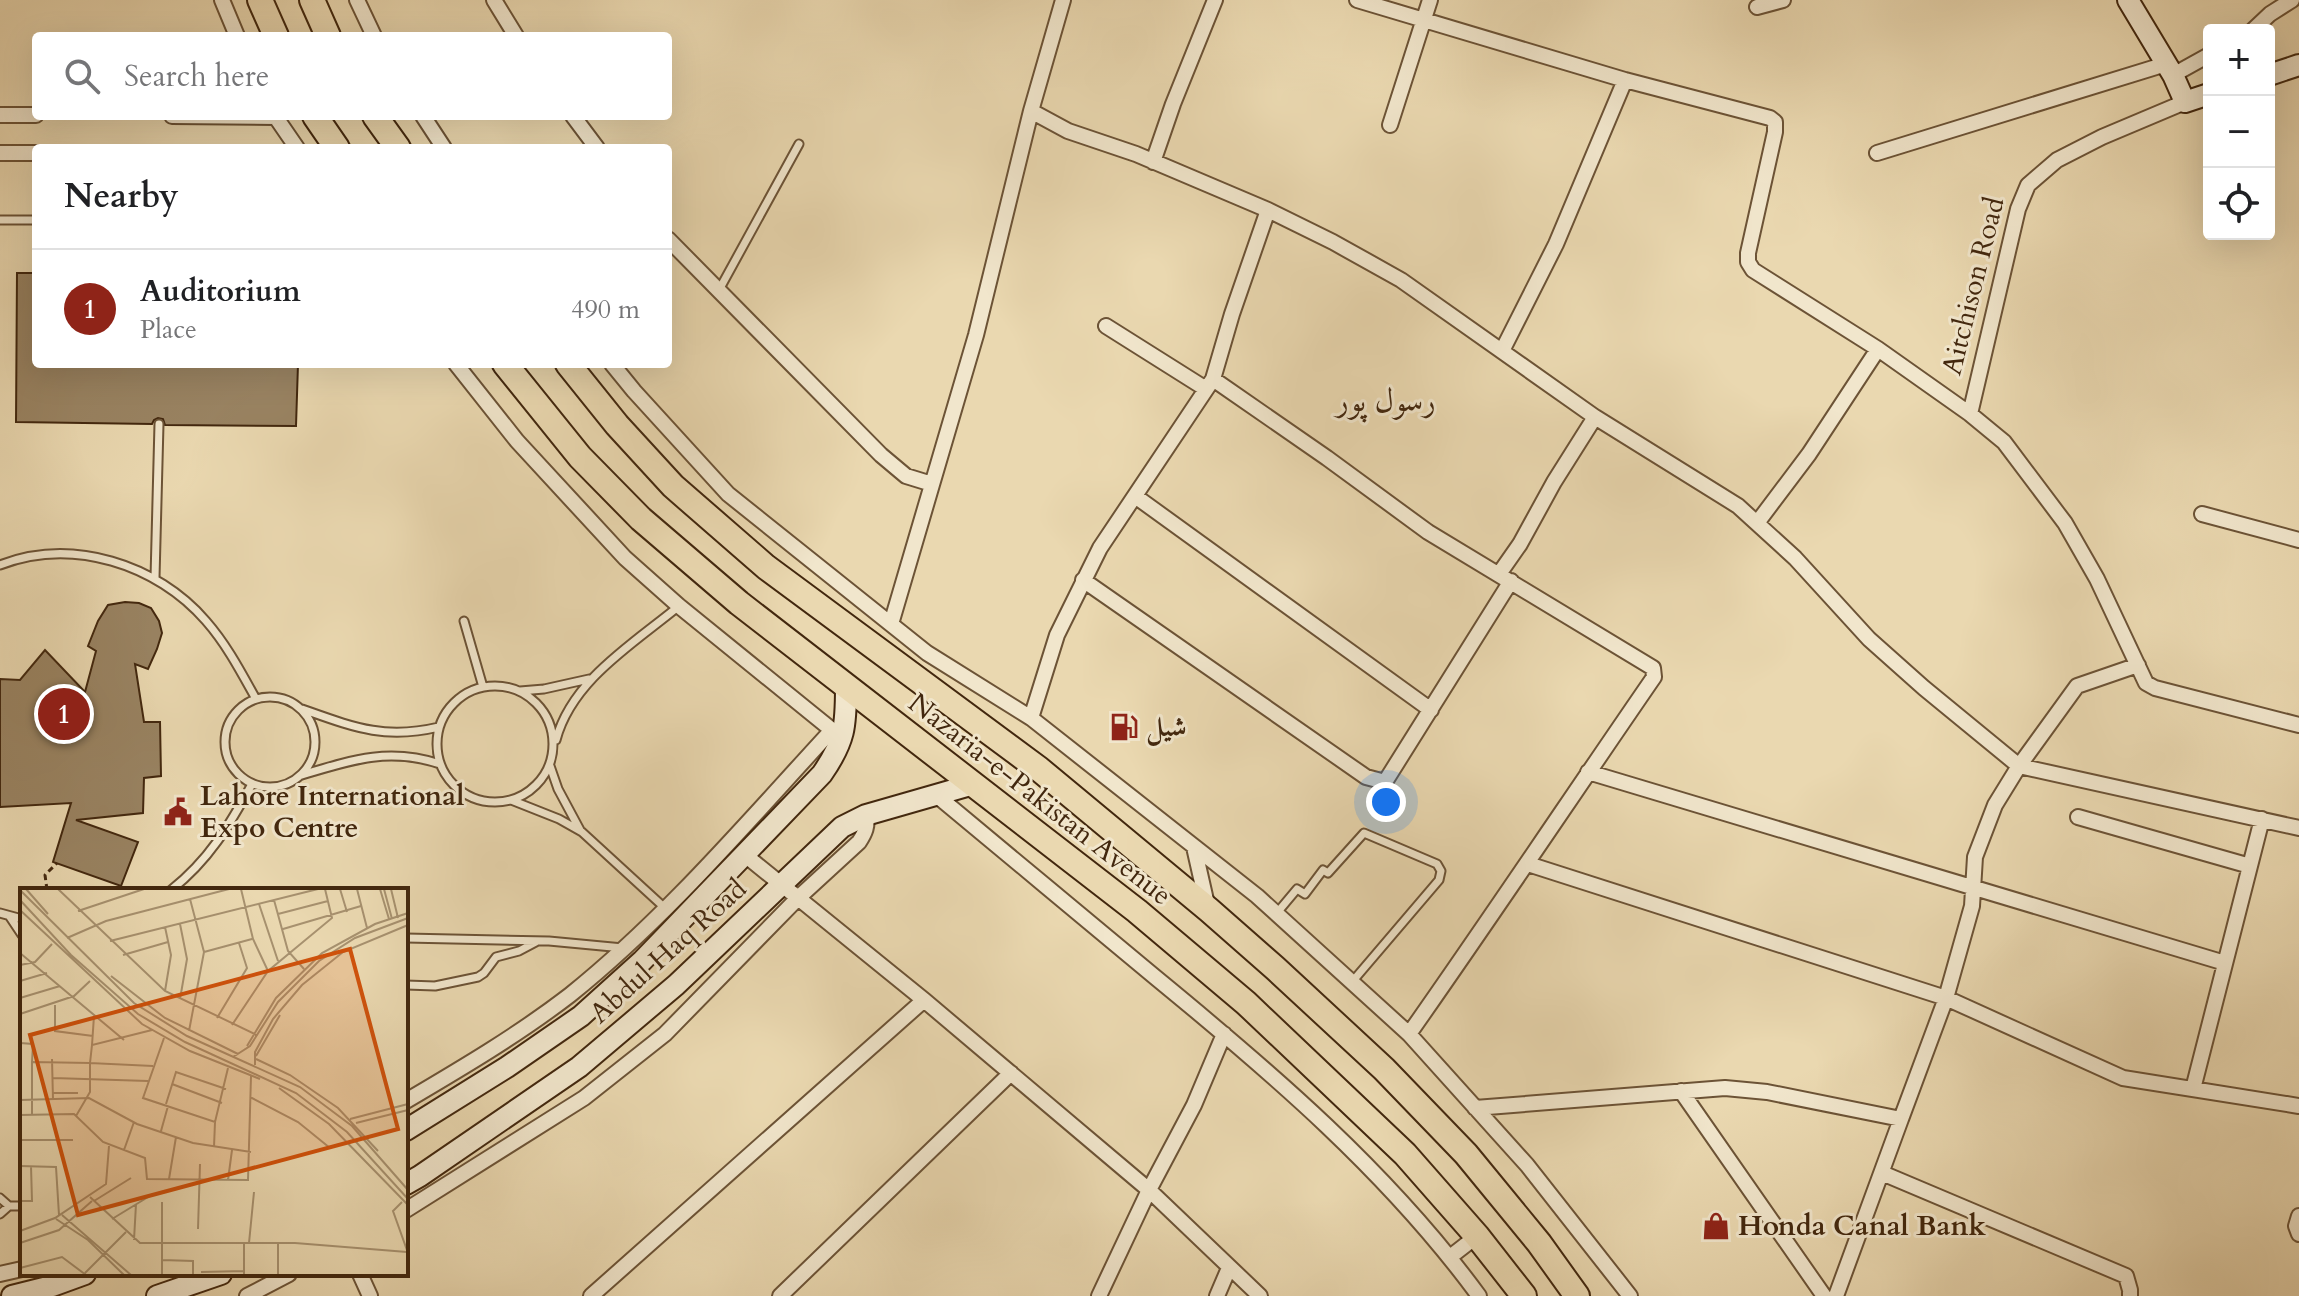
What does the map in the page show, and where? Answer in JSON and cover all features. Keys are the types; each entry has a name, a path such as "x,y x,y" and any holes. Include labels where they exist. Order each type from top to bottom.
{"main road":[{"path":"260,0 274,32"},
{"path":"312,0 326,32"},
{"path":"2128,0 2170,70 2185,102"},
{"path":"2275,73 2299,65"},
{"name":"Aitchison Road","path":"2185,102 2203,96"},
{"path":"318,120 334,144"},
{"path":"378,120 395,144"},
{"name":"Nazaria-e-Pakistan Avenue","path":"508,368 580,457 641,519 739,603 1137,911 1246,1003 1405,1154 1477,1236 1524,1296"},
{"name":"Nazaria-e-Pakistan Avenue","path":"571,368 617,425 673,486 766,567 1039,769 1209,910 1384,1069 1466,1154 1539,1243 1577,1296"},
{"name":"Abdul Haq Road","path":"408,1129 581,1016 642,961 672,916 745,855 822,774 835,755 846,687"},
{"name":"Abdul Haq Road","path":"408,1183 579,1067 790,892 842,827 866,815 974,784"},
{"path":"12,1296 50,1280 73,1276"},
{"path":"157,1296 215,1276"}],"street":[{"path":"222,0 235,32"},
{"path":"357,0 372,32"},
{"path":"494,0 514,32"},
{"path":"891,624 976,335 1031,111 1063,0"},
{"path":"1153,162 1215,0"},
{"path":"1357,0 1625,80 1770,118 1775,122 1775,132 1748,253 1748,262 1753,270 1878,349 2004,442 2065,523 2097,579 2146,683 2155,688 2299,725"},
{"path":"1390,125 1430,0"},
{"path":"1757,7 1783,0"},
{"path":"2259,24 2292,0"},
{"path":"1877,153 2170,70 2203,57"},
{"path":"1502,351 1556,244 1625,80"},
{"name":"Aitchison Road","path":"1970,414 2018,209 2028,185 2057,160 2185,102"},
{"path":"1031,111 1068,131 1268,210 1401,280 1595,417 1738,506 1795,558 1869,639 2019,766 2299,828"},
{"path":"0,115 32,115"},
{"path":"279,120 294,144"},
{"path":"426,120 441,144"},
{"path":"576,120 594,144"},
{"path":"0,153 32,153"},
{"path":"1031,718 1057,635 1100,548 1210,384 1268,210"},
{"path":"672,243 881,455 906,476 932,484"},
{"path":"1106,326 1210,384 1327,458 1428,532 1655,672 1528,864 1409,1034"},
{"path":"1757,523 1809,454 1878,349"},
{"path":"408,1100 499,1046 570,995 624,948 672,916 838,732 679,606 625,558 517,441 459,368"},
{"path":"615,368 728,494 951,670 1031,718 1194,847 1276,914 1409,1034 1527,1165 1630,1296"},
{"path":"1083,580 1366,777 1385,782 1431,710 1505,578 1554,482 1595,417"},
{"path":"1135,496 1431,710"},
{"path":"2202,514 2299,540"},
{"path":"1836,1296 1946,998 1972,906 1975,857 1995,805 2077,686 2138,665"},
{"path":"935,690 951,670"},
{"path":"1588,772 2225,963"},
{"path":"935,794 1276,1077 1365,1164 1450,1257 1479,1296"},
{"path":"2078,817 2250,866"},
{"path":"2193,1089 2262,819"},
{"path":"1194,847 1209,910"},
{"path":"745,855 924,1000 1149,1190 1260,1296"},
{"path":"1528,864 1946,998 2123,1078 2299,1106"},
{"path":"408,1209 584,1098 665,1034 790,892"},
{"path":"624,948 642,961"},
{"path":"591,1296 924,1000"},
{"path":"1099,1296 1149,1190 1194,1105 1224,1034"},
{"path":"780,1296 1011,1073"},
{"path":"1475,1108 1725,1088 1767,1092 1901,1119"},
{"path":"1681,1091 1824,1296"},
{"path":"1882,1173 2126,1276 2130,1296"},
{"path":"2299,1216 2296,1226 2299,1234"},
{"path":"1450,1257 1477,1236"},
{"path":"1217,1296 1229,1268"},
{"path":"0,1274 20,1269"},
{"path":"247,1296 285,1276"},
{"path":"361,1276 370,1296"}],"lane":[{"path":"719,291 799,144"},
{"path":"0,220 32,220"},
{"path":"155,578 159,424"},
{"path":"0,565 35,556 66,554 97,557 127,565 155,578 182,597 206,621 256,699"},
{"path":"591,678 520,691 495,685 460,697 444,715 436,739 440,764 451,782 468,796 489,802 511,800 531,791 550,766 567,709 578,693 591,678 679,606"},
{"path":"464,621 483,687"},
{"path":"520,691 546,716 551,725 554,746"},
{"path":"439,727 417,732 385,733 344,724 279,698 256,699 236,712 225,734 225,746 233,768 241,777 264,787 277,787 300,776 362,758 387,755 419,757 440,764"},
{"path":"299,708 308,717 315,741 314,754 300,776"},
{"path":"550,766 558,789 582,832"},
{"path":"174,888 213,849 252,784"},
{"path":"511,800 559,819 582,832 672,916"},
{"path":"1276,914 1297,889 1305,894 1323,870 1328,873 1364,833 1437,864 1441,871 1439,880 1352,982"},
{"path":"0,913 20,918"},
{"path":"10,916 20,932"},
{"path":"408,938 538,940 624,948"},
{"path":"408,985 435,986 478,977 496,957 519,951 538,940"},
{"path":"0,1198 9,1206 20,1206"},
{"path":"0,1214 9,1206"}],"path":[{"path":"47,888 45,875 57,863"}],"building":[{"path":"17,273 32,273 32,368 298,368 296,426 165,425 163,419 158,418 152,424 16,422"},
{"path":"125,602 151,608 162,633 148,669 135,664 144,722 160,722 161,776 144,778 143,813 76,820 138,842 121,886 53,862 71,803 0,807 0,679 20,680 45,650 85,692 96,651 88,646 98,621 108,605"}],"place":[{"name":"Auditorium","path":"64,714"},
{"name":"شیل","path":"1124,727"},
{"name":"Lahore International Expo Centre","path":"178,812"},
{"name":"Honda Canal Bank","path":"1716,1226"}],"district":[{"name":"رسول پور","path":"1386,401"}]}
